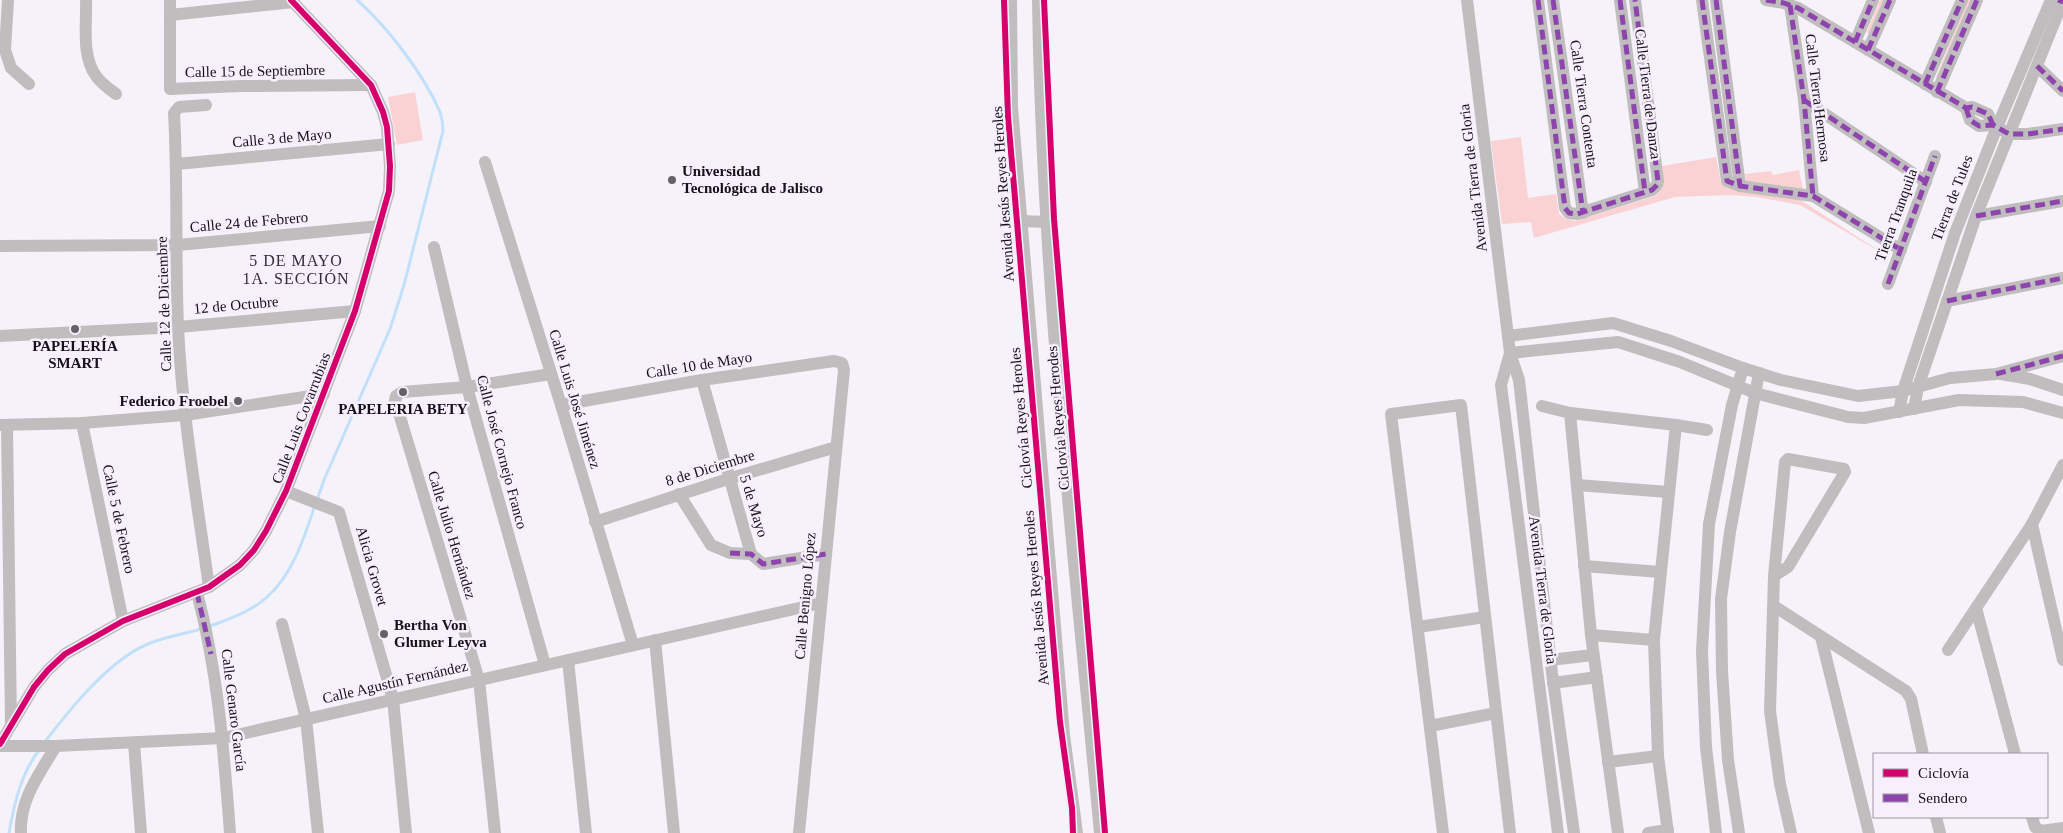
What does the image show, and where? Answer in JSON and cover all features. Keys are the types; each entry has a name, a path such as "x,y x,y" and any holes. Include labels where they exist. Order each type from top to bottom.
{"street":[{"path":"8,0 5,50 11,68 29,84"},
{"path":"86,0 86,49 89,63 96,77 116,94"},
{"path":"170,0 170,15 292,1"},
{"name":"Avenida Jesús Reyes Heroles","path":"1011,0 1012,107 1021,221 1064,735 1077,833"},
{"path":"1038,0 1047,222 1065,457 1100,833"},
{"name":"Avenida Tierra de Gloria","path":"1468,0 1510,353 1519,380 1550,660 1574,833"},
{"name":"Calle Tierra Contenta","path":"1538,0 1565,208 1569,213 1577,214 1583,213 1553,0"},
{"name":"Calle Tierra de Danza","path":"1620,0 1645,192 1657,186 1658,181 1636,0"},
{"path":"1702,0 1725,178 1730,183 1740,186 1813,196 1901,250"},
{"path":"1716,0 1740,186"},
{"path":"1766,0 1792,3 1966,108 1970,120 1979,126 1995,126 2009,134 2028,134 2063,129"},
{"path":"1855,42 1873,0"},
{"path":"1868,50 1890,0"},
{"path":"1925,84 1962,0"},
{"path":"1937,92 1977,0"},
{"name":"Tierra de Tules","path":"1899,412 1903,390 1955,233 1995,126 2051,0"},
{"path":"2058,0 2063,2"},
{"name":"Calle Luis Covarrubias","path":"3,746 11,725 34,687 65,654 123,621 203,590 240,566 254,550 286,491 324,394 355,311 390,191 389,144 383,112 371,85 292,1"},
{"name":"Tierra de Tules","path":"1914,409 1918,387 1976,216 2063,2"},
{"name":"Calle Tierra Hermosa","path":"1792,3 1813,196"},
{"name":"Calle 15 de Septiembre","path":"170,15 170,89 241,86 371,85"},
{"path":"2037,66 2063,91"},
{"path":"1804,100 1926,182"},
{"name":"Calle 12 de Diciembre","path":"203,590 178,327 177,164 174,113 176,109 206,105"},
{"name":"Calle 3 de Mayo","path":"177,164 389,144"},
{"name":"Tierra Tranquila","path":"1888,284 1935,156"},
{"name":"Calle Luis José Jiménez","path":"486,162 632,645"},
{"path":"1583,213 1645,192"},
{"path":"1976,216 2063,200"},
{"path":"1021,221 1047,222"},
{"name":"Calle 24 de Febrero","path":"0,246 178,245 380,226"},
{"name":"Calle José Cornejo Franco","path":"434,247 467,387 545,665"},
{"path":"1948,301 2063,278"},
{"name":"12 de Octubre","path":"0,336 178,327 355,311"},
{"path":"1508,336 1613,323 1671,341 1759,373 1838,393 1858,396 1903,390 1950,378 1996,374 2063,356"},
{"path":"1510,353 1618,342 1680,362 1755,393 1848,417 1864,418 1959,400 2023,402 2063,413"},
{"name":"Avenida Tierra de Gloria","path":"1510,353 1501,385 1558,833"},
{"name":"Calle 10 de Mayo","path":"561,405 702,380 834,361 842,363"},
{"name":"Calle Benigno López","path":"800,833 844,370 842,363"},
{"path":"1716,833 1706,747 1703,641 1708,524 1737,386 1743,368"},
{"path":"1739,833 1728,760 1722,671 1721,599 1730,532 1759,373"},
{"path":"467,387 550,374"},
{"path":"1996,374 2030,379 2063,390"},
{"name":"5 de Mayo","path":"702,380 728,479 751,554"},
{"name":"Calle Julio Hernández","path":"467,387 402,392 396,396 396,404 479,680 495,833"},
{"path":"11,725 5,582 4,425 82,423 185,415 324,394"},
{"path":"1443,833 1391,414 1461,405 1510,833"},
{"path":"1542,406 1570,412 1707,430"},
{"path":"1570,412 1590,635 1618,833"},
{"name":"Calle 5 de Febrero","path":"82,423 123,621"},
{"path":"1648,833 1668,832 1658,756 1654,640 1676,425"},
{"name":"8 de Diciembre","path":"595,522 679,494 836,447"},
{"path":"1774,576 1788,566 1845,472 1844,468 1788,459 1784,462 1774,576 1770,711 1780,784 1791,833"},
{"path":"1948,650 2032,524 2063,465"},
{"path":"1577,485 1668,492"},
{"name":"Alicia Grovet","path":"286,491 330,507 338,512 343,524 393,699 406,833"},
{"path":"679,494 711,545 730,553 751,554 763,564 826,554"},
{"path":"2032,524 2063,660"},
{"path":"1584,566 1660,572"},
{"name":"Calle Genaro García","path":"203,590 202,612 211,654 222,738 230,833"},
{"name":"Calle Agustín Fernández","path":"3,746 53,746 222,738 821,603"},
{"path":"1774,606 1906,691 1911,699 1923,753"},
{"path":"1976,608 2015,753"},
{"path":"1418,627 1485,617"},
{"path":"282,624 306,719 318,833"},
{"path":"1590,635 1654,640"},
{"path":"1821,636 1869,833"},
{"path":"655,640 674,833"},
{"path":"1550,660 1593,655"},
{"path":"568,660 586,833"},
{"path":"1553,683 1597,677"},
{"path":"1430,726 1496,713"},
{"path":"134,743 141,833"},
{"path":"21,833 20,822 24,805 53,746"},
{"path":"1608,762 1658,756"},
{"path":"1936,818 1940,833"},
{"path":"2032,818 2035,827 2041,831 2063,828"}],"shaded area":[{"path":"1880,0 1884,0 1869,33 1866,33"},
{"path":"1968,0 1972,0 1937,78 1936,77"},
{"path":"415,92 423,140 397,145 388,97"},
{"path":"1521,137 1528,198 1556,194 1559,214 1564,218 1575,221 1655,196 1663,188 1662,166 1716,157 1721,182 1799,199 1887,256 1800,205 1756,197 1730,195 1675,197 1534,238 1531,222 1502,224 1491,141"},
{"path":"1799,170 1803,189 1746,181 1745,174 1771,171 1773,175"}],"waterway":[{"path":"317,500 390,329 404,285 443,131 440,112 415,67 381,24 357,0"},
{"path":"208,627 254,607 276,588 297,555 315,505"},
{"path":"44,743 79,700 107,671 122,659 153,642 202,629"},
{"path":"9,833 19,790 27,769 39,750"}],"marked path":[{"path":"1538,0 1565,208 1569,213 1577,214 1652,190 1657,185 1635,0"},
{"path":"1553,0 1583,213"},
{"path":"1620,0 1645,192"},
{"path":"1702,0 1727,181 1740,186 1813,196 1901,250"},
{"path":"1716,0 1740,186"},
{"path":"1766,0 1798,8 1966,108 1972,107 1988,114 1993,125"},
{"path":"1855,42 1873,0"},
{"path":"1868,50 1890,0"},
{"path":"1925,84 1962,0"},
{"path":"1937,92 1977,0"},
{"path":"2058,0 2063,2"},
{"path":"1790,5 1804,100 1813,196"},
{"path":"2037,66 2063,91"},
{"path":"1804,100 1926,182"},
{"path":"1966,108 1970,120 1979,126 1993,125 2009,134 2028,134 2063,129"},
{"path":"1888,284 1935,156"},
{"path":"1976,216 2063,201"},
{"path":"1947,301 2063,278"},
{"path":"1996,374 2063,356"},
{"path":"730,553 751,554 763,564 826,554"},
{"path":"197,593 211,654"}],"cycle path":[{"path":"0,744 34,687 65,654 123,621 209,587 240,565 254,550 266,531 286,491 355,311 389,191 390,166 387,127 383,112 371,85 291,0"},
{"name":"Ciclovía Reyes Heroles","path":"1004,0 1008,117 1060,722 1072,808 1073,833"},
{"name":"Ciclovía Reyes Herodes","path":"1044,0 1054,219 1105,833"}],"place":[{"name":"Universidad Tecnológica de Jalisco","path":"672,180"},
{"name":"PAPELERÍA SMART","path":"75,329"},
{"name":"PAPELERIA BETY","path":"403,392"},
{"name":"Federico Froebel","path":"238,401"},
{"name":"Bertha Von Glumer Leyva","path":"384,634"}],"district":[{"name":"5 DE MAYO 1A. SECCIÓN","path":"296,269"}]}
